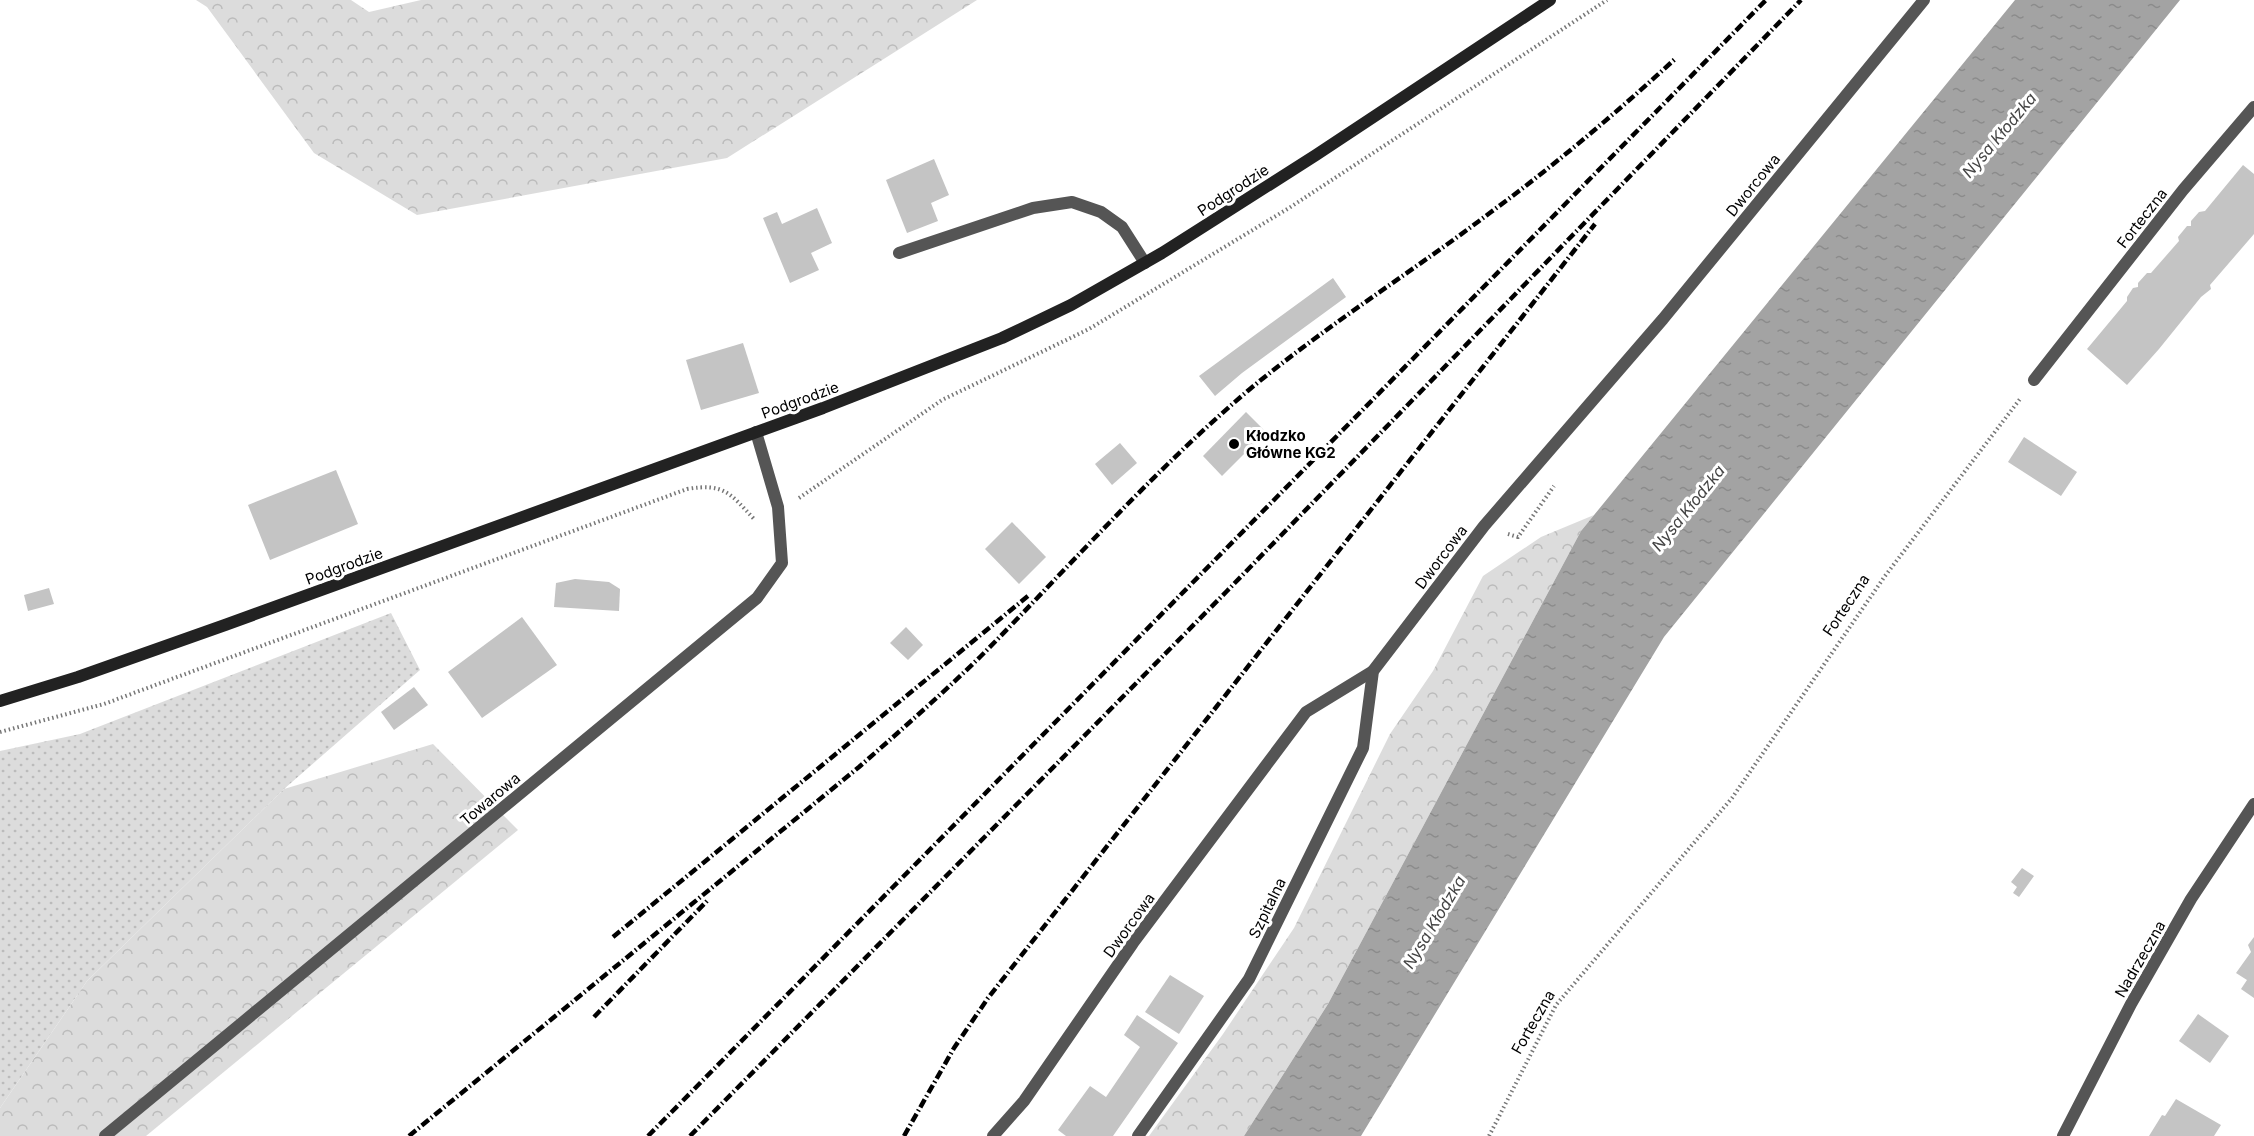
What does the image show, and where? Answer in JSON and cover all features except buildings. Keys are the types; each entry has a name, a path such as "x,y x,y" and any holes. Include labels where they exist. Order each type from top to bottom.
{"main road":[{"name":"Podgrodzie","path":"0,701 78,677 214,629 756,432 921,371 1002,338 1071,305 1145,263 1316,155 1550,0"}],"street":[{"name":"Dworcowa","path":"993,1136 1024,1101 1133,943 1306,712 1373,671 1484,525 1663,320 1924,0"},
{"name":"Forteczna","path":"2034,380 2183,190 2254,107"},
{"path":"900,253 1033,208 1072,202 1101,212 1122,227 1145,263"},
{"name":"Towarowa","path":"105,1136 757,598 782,564 778,507 756,432"},
{"name":"Szpitalna","path":"1138,1136 1249,979 1363,748 1373,671"},
{"name":"Nadrzeczna","path":"2063,1136 2132,1004 2186,909 2254,804"}],"path":[{"name":"Forteczna","path":"1489,1136 1556,1005 1732,798 1885,576 2034,380"}],"green space":[{"path":"196,0 351,0 369,12 421,0 977,0 727,158 417,215 314,153 207,7"},
{"path":"1594,515 1581,531 1328,1004 1244,1136 1149,1136 1223,1034 1294,928 1390,734 1433,671 1483,576 1541,537"},
{"path":"391,613 420,670 284,789 87,981 0,1108 0,751 80,734"},
{"path":"433,744 518,830 146,1136 0,1136 0,1108 87,981 284,789"}],"water":[{"name":"Nysa Kłodzka","path":"2015,0 2180,0 1664,637 1361,1136 1244,1136 1328,1004 1581,531"}],"railway":[{"path":"648,1136 1766,0"},
{"path":"690,1136 1227,591 1801,0"},
{"path":"409,1136 859,767 980,657 1179,453 1250,389 1279,365 1538,176 1608,119 1675,59"},
{"path":"904,1136 954,1048 988,998 1595,224"},
{"path":"613,937 1028,596"},
{"path":"594,1017 707,901"}],"place":[{"name":"Kłodzko Główne KG2","path":"1234,444"}]}
